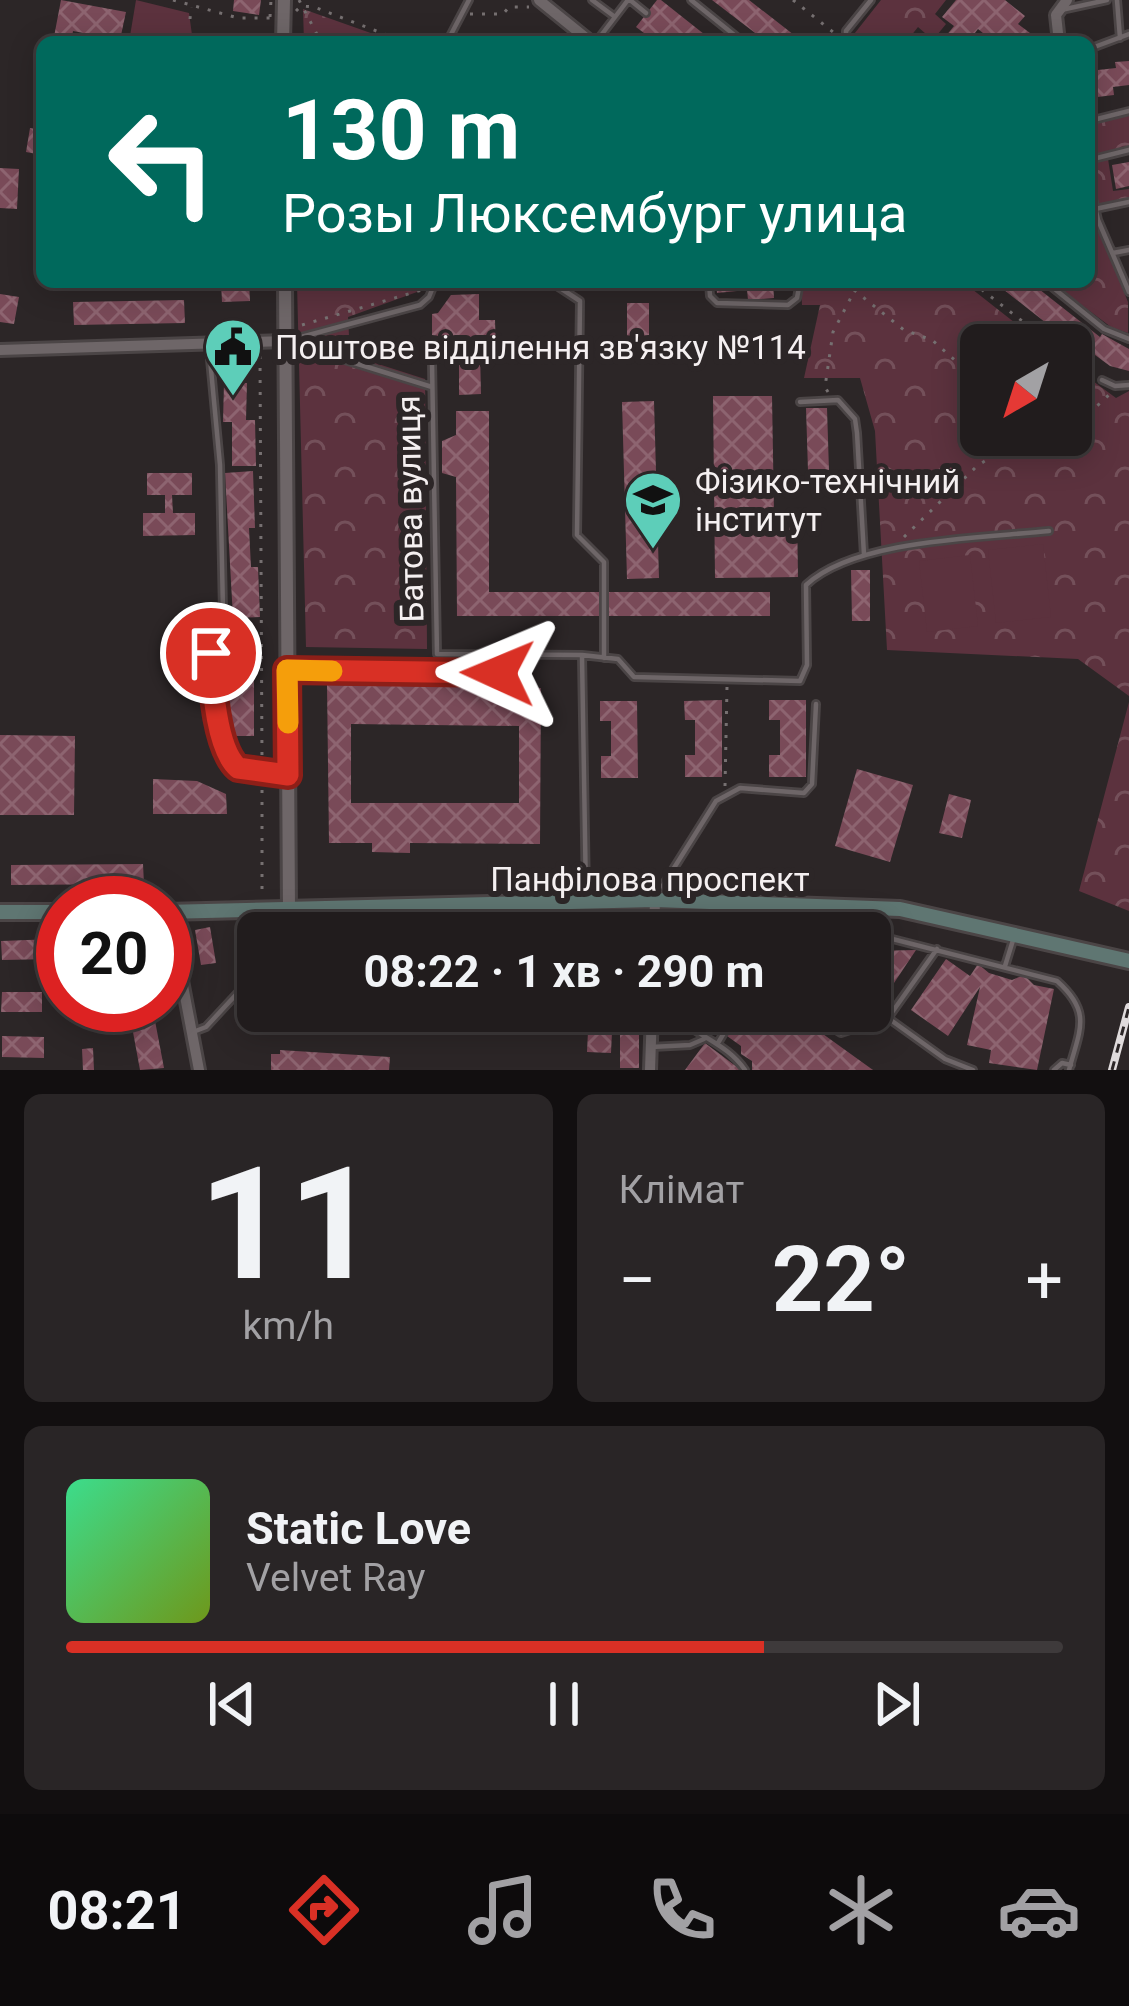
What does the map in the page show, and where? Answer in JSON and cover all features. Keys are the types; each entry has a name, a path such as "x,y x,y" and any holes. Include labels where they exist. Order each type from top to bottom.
{"main road":[{"name":"Панфілова проспект","path":"192,912 655,900 900,909 1129,962"},
{"path":"0,912 36,912"}],"street":[{"path":"283,36 284,0"},
{"path":"544,4 586,36"},
{"path":"1058,36 1055,22 1069,7"},
{"path":"285,288 289,910"},
{"path":"0,350 285,341"},
{"path":"655,900 655,912"},
{"path":"192,1032 199,1070"},
{"path":"650,1070 651,1032"}],"lane":[{"path":"450,36 469,0"},
{"path":"592,0 615,17"},
{"path":"599,36 629,0 646,13"},
{"path":"691,0 736,36"},
{"path":"846,36 871,0"},
{"path":"1069,7 1107,0"},
{"path":"1117,0 1120,38"},
{"path":"1095,47 1129,34"},
{"path":"1095,120 1129,111"},
{"path":"1095,158 1129,150"},
{"path":"1129,202 1095,209 1129,292"},
{"path":"1095,221 1099,220"},
{"path":"1113,253 1129,250"},
{"path":"285,341 420,304 432,288"},
{"path":"560,288 580,301 577,535 604,562 604,658"},
{"path":"709,288 718,303 788,305 797,298 799,288"},
{"path":"1053,288 1104,329 1129,339"},
{"path":"285,341 432,387"},
{"path":"208,344 220,465 223,612 211,653 212,686 231,762 238,768 288,775"},
{"name":"Батова вулиця","path":"432,362 437,654 582,655 618,659 634,677 800,681 807,665 806,585 864,554"},
{"path":"1102,380 1129,385"},
{"path":"800,402 831,400 846,407 855,419 864,554 1049,531"},
{"path":"436,673 437,654"},
{"path":"287,670 498,673 497,655"},
{"path":"582,655 586,902"},
{"path":"655,900 716,801 740,788 804,793 812,784 816,704"},
{"path":"762,912 763,904"},
{"path":"1005,966 1014,935"},
{"path":"891,938 1058,981 1074,996 1083,1016 1070,1067 1062,1063 1054,1070"},
{"path":"891,1014 937,948"},
{"path":"192,1032 206,1027 237,994"},
{"path":"891,1020 946,1059 973,1070"},
{"path":"696,1032 718,1042 745,1070"},
{"path":"718,1042 724,1032"},
{"path":"651,1047 690,1046 704,1039"}],"path":[{"path":"173,0 238,18 273,18 271,0"},
{"path":"793,0 839,36"},
{"path":"291,18 300,3"},
{"path":"300,3 318,36"},
{"path":"300,3 389,36"},
{"path":"462,14 502,14 509,7 544,4"},
{"path":"190,19 191,6"},
{"path":"302,325 422,288"},
{"path":"980,288 1026,324"},
{"path":"831,400 825,387 833,332 854,290 904,330 932,340 960,365"},
{"path":"260,356 262,894"},
{"path":"1092,373 1102,380"},
{"path":"1092,414 1115,386"},
{"path":"893,548 977,466 994,456"},
{"path":"724,796 727,680"}],"green space":[{"path":"136,0 189,13 192,36 130,36"},
{"path":"881,0 946,0 935,14 946,24 936,36 918,27 911,36 853,36"},
{"path":"303,9 379,36 304,36"},
{"path":"1129,114 1129,148 1095,156 1095,122"},
{"path":"1108,159 1113,191 1129,189 1129,199 1096,206 1095,162"},
{"path":"1099,230 1128,302 1128,333 1111,327 1059,288 1095,288 1095,231"},
{"path":"297,288 428,288 348,317 350,355 425,379 427,649 306,647"},
{"path":"801,288 971,288 1016,324 960,324 960,456 1092,456 1092,380 1116,398 1129,391 1129,696 1078,659 887,650 875,431 860,378 804,378 820,305 802,305"},
{"path":"1043,544 1051,617 996,623 988,550"},
{"path":"970,555 978,626 927,632 919,561"},
{"path":"1129,702 1129,911 1079,891"}],"building":[{"path":"61,0 126,12 121,36 73,31 72,36 54,36"},
{"path":"234,0 261,0 259,15 233,11"},
{"path":"661,0 706,36 648,36 636,27"},
{"path":"712,0 749,0 795,36 759,36"},
{"path":"956,0 1005,0 1025,16 1018,24 1034,36 987,36 978,29 973,36 946,36 954,26 942,17"},
{"path":"1129,61 1129,85 1113,87 1114,95 1095,97 1095,70 1116,68 1115,62"},
{"path":"30,128 36,129 36,154 26,152"},
{"path":"1129,162 1129,186 1116,189 1112,165"},
{"path":"0,168 19,169 17,209 0,208"},
{"path":"221,288 249,288 250,301 222,302"},
{"path":"717,288 773,288 774,298 748,300 747,290 717,293"},
{"path":"1002,288 1038,288 1083,324 1047,324"},
{"path":"0,294 19,297 14,324 0,322"},
{"path":"479,294 479,320 495,320 496,351 480,351 481,394 459,395 459,352 444,352 444,341 432,341 432,314 451,295"},
{"path":"184,300 185,323 74,325 73,302"},
{"path":"627,303 649,303 649,357 627,357"},
{"path":"1092,331 1129,349 1129,371 1110,366 1092,353"},
{"path":"224,383 247,383 246,420 255,420 256,466 232,466 232,422 223,422"},
{"path":"713,396 772,396 774,512 797,511 798,577 715,578"},
{"path":"654,401 659,578 627,579 622,402"},
{"path":"806,408 827,408 829,471 808,471"},
{"path":"456,411 489,411 489,592 770,592 770,616 457,616 456,477 442,473 442,441 456,435"},
{"path":"253,471 255,528 249,528 251,567 258,567 260,617 233,618 225,473"},
{"path":"147,473 192,473 192,495 172,495 173,513 195,513 195,535 143,536 143,513 165,513 165,495 147,495"},
{"path":"851,570 870,570 870,621 852,621"},
{"path":"227,638 254,638 254,736 227,736"},
{"path":"327,685 541,688 540,844 410,843 410,853 372,852 372,843 329,843","holes":["351,724 519,726 519,803 351,803"]},
{"path":"722,700 722,777 685,777 685,755 695,755 695,720 685,720 684,701"},
{"path":"769,700 806,700 806,777 769,777 769,755 780,755 780,720 769,720"},
{"path":"600,701 637,701 638,778 601,778 601,756 611,756 611,721 600,721"},
{"path":"0,735 75,736 74,815 0,815"},
{"path":"857,769 913,785 890,862 835,846"},
{"path":"153,779 197,781 226,794 227,814 153,814"},
{"path":"949,794 971,800 962,838 939,833"},
{"path":"143,864 144,876 36,876 36,885 11,885 11,865"},
{"path":"210,927 216,963 201,965 195,930"},
{"path":"36,940 36,959 2,960 1,941"},
{"path":"916,950 891,988 891,951"},
{"path":"946,959 970,976 978,964 989,973 1012,980 1024,975 1034,985 1054,989 1037,1070 989,1063 991,1050 967,1045 980,987 948,1036 911,1010"},
{"path":"2,992 36,992 36,1012 1,1012"},
{"path":"133,1032 157,1032 164,1068 140,1070"},
{"path":"588,1032 612,1032 611,1053 587,1052"},
{"path":"620,1032 639,1032 639,1068 620,1068"},
{"path":"730,1032 820,1032 873,1070 752,1070 752,1061 741,1054 741,1046 727,1036"},
{"path":"2,1036 44,1037 44,1058 2,1057"},
{"path":"705,1043 741,1070 685,1070"},
{"path":"93,1048 94,1070 83,1070 82,1049"},
{"path":"280,1050 390,1057 389,1070 271,1070 271,1054 280,1054"}],"railway":[{"path":"1112,1070 1129,1007"}],"slow traffic":[{"path":"288,723 287,670 332,671"}],"place":[{"name":"Поштове відділення зв'язку №114","path":"233,398"},
{"name":"Фізико-технічний інститут","path":"653,551"}],"route":[{"path":"211,653 212,686 231,762 250,772 288,775 287,670 498,673"}]}
